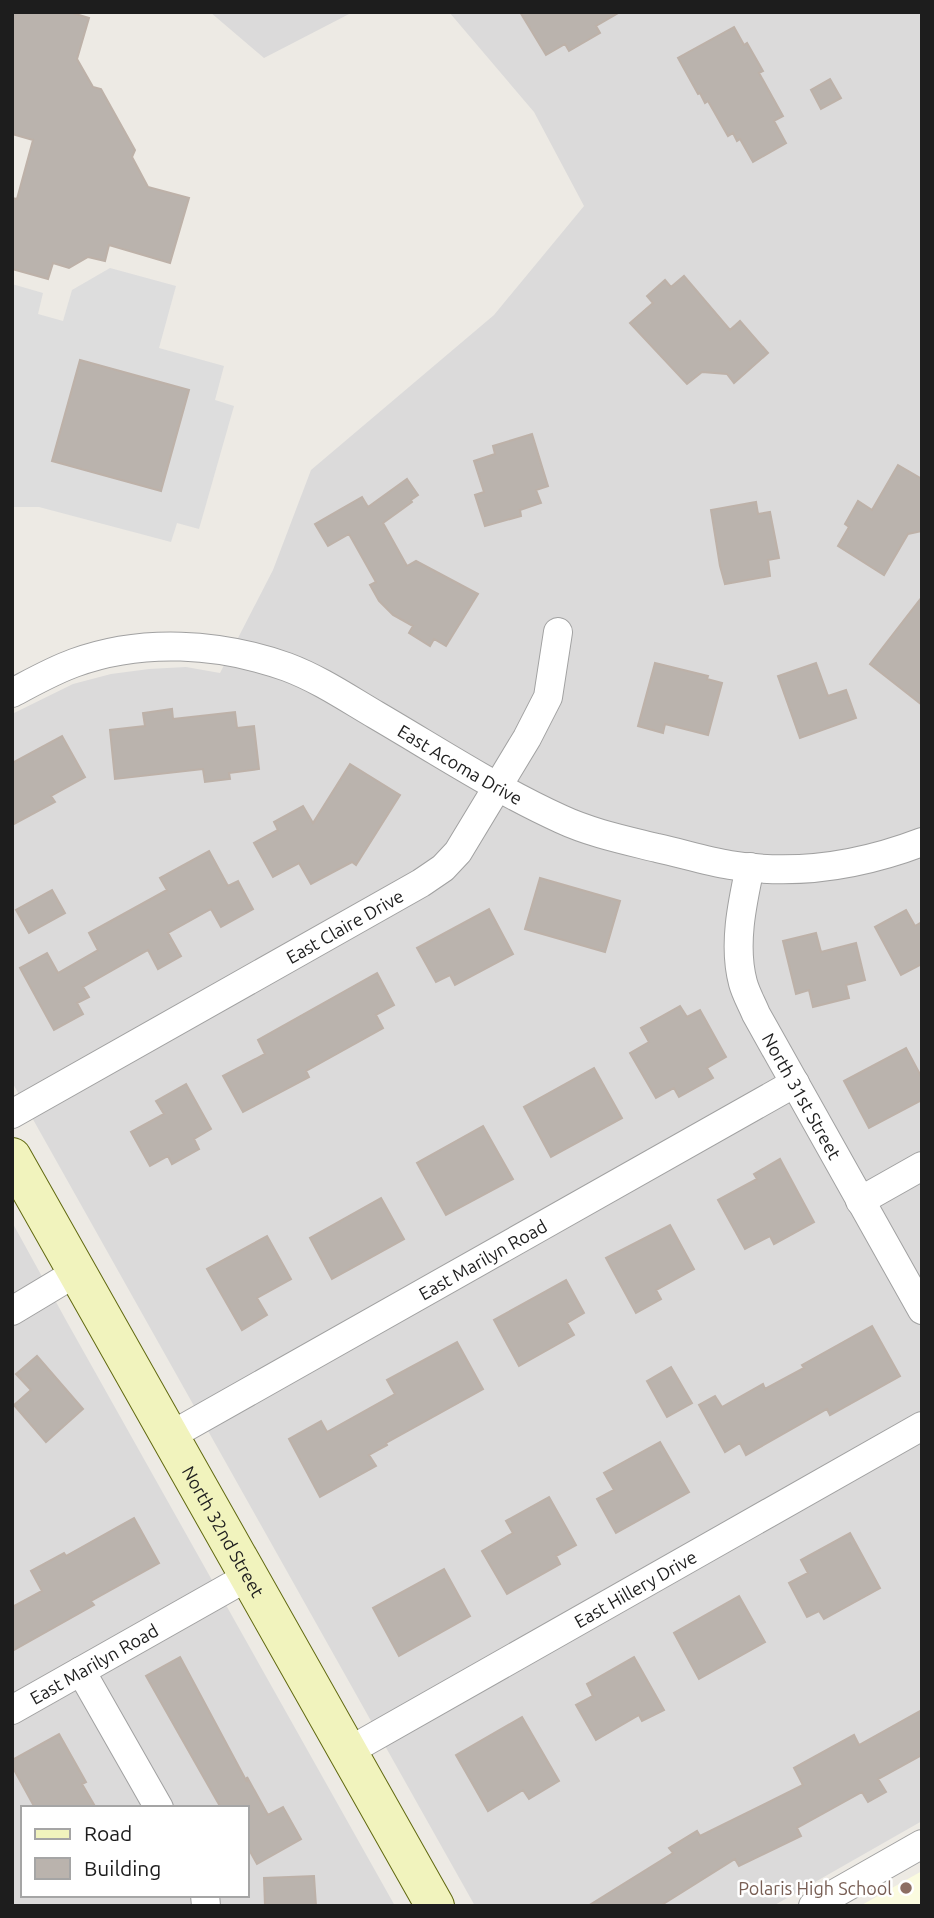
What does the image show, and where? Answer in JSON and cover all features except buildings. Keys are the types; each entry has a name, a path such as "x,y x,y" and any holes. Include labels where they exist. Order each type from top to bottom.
{"main road":[{"name":"North 32nd Street","path":"12,1157 435,1906"}],"street":[{"name":"East Claire Drive","path":"12,1114 421,883 443,868 458,852 499,786 548,697 558,632"},
{"name":"East Acoma Drive","path":"12,693 76,662 120,651 157,646 218,649 289,668 327,686 499,786 561,819 596,832 729,865 816,870 859,863 922,842"},
{"name":"North 31st Street","path":"750,867 738,953 743,984 756,1014 922,1310"},
{"name":"East Marilyn Road","path":"170,1436 795,1083"},
{"path":"860,1201 922,1166"},
{"path":"12,1311 77,1272"},
{"name":"East Hillery Drive","path":"349,1751 922,1426"},
{"name":"East Marilyn Road","path":"12,1710 249,1576"},
{"path":"81,1671 158,1806"},
{"path":"813,1906 922,1844"}],"shaded area":[{"path":"210,12 353,12 264,58"},
{"path":"449,12 922,12 922,1821 773,1906 475,1906 12,1082 12,714 73,684 111,674 186,667 220,673 273,570 311,470 494,315 584,206 534,112"},
{"path":"110,268 176,286 159,348 224,366 215,400 234,406 199,529 177,523 171,542 39,507 12,507 12,284 43,293 38,314 63,321 72,290"},
{"path":"12,1222 67,1322 395,1906 12,1906"},
{"name":"Polaris High School","path":"922,1871 922,1906 860,1906"}],"place":[{"name":"Polaris High School","path":"906,1888"}]}
